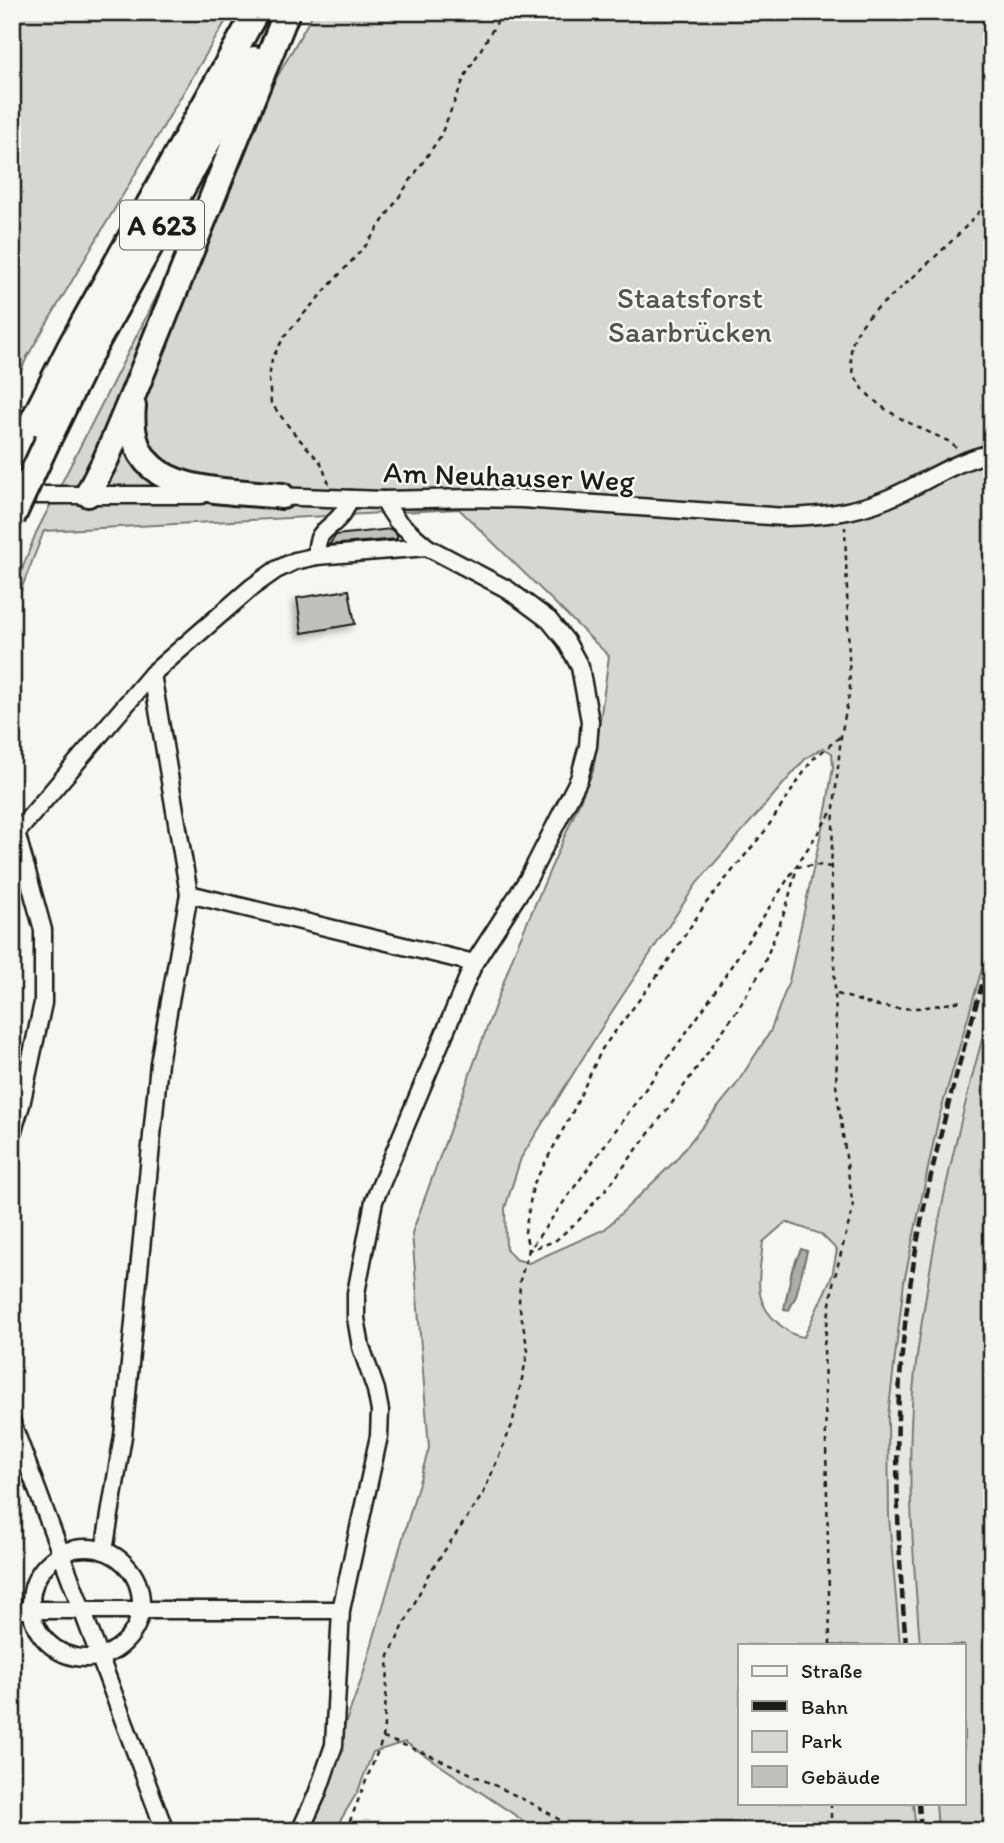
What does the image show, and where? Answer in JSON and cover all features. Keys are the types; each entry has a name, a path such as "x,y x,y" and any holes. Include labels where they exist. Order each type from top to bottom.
{"highway":[{"name":"A 623","path":"12,518 38,434 91,310 256,12"},
{"name":"A 623","path":"13,461 38,434 89,356 281,12"},
{"path":"88,494 137,385 287,12"},
{"path":"137,385 131,424 133,438 140,453 165,477 189,487 282,496"}],"street":[{"name":"Am Neuhauser Weg","path":"12,495 522,499 785,517 844,513 888,499 964,460 992,453"},
{"path":"317,556 318,536 343,513 342,499"},
{"path":"300,1831 317,1794 334,1745 341,1609 379,1436 380,1411 376,1390 361,1348 356,1318 356,1293 374,1201 474,963 528,879 579,779 588,746 590,721 580,667 566,641 549,620 507,589 427,547 397,521 383,500"},
{"path":"12,1134 43,1003 43,930 14,835 152,674 252,587 276,570 295,561 317,556 427,547"},
{"path":"104,1551 123,1436 159,1063 189,894 152,674"},
{"path":"189,894 474,963"},
{"path":"12,1423 81,1612 102,1656 165,1831"},
{"path":"86,1548 104,1551 122,1562 135,1580 139,1591 140,1610 137,1623 127,1640 102,1656 77,1658 54,1649 38,1632 31,1610 32,1590 43,1568 61,1554 86,1548"},
{"path":"12,1610 81,1612 341,1609"}],"path":[{"path":"342,499 321,463 271,403 269,379 272,359 284,337 300,317 367,244 440,137 465,76 503,12"},
{"path":"964,460 952,443 892,413 868,394 856,378 850,360 852,343 872,314 952,242 992,196"},
{"path":"830,1644 824,1345 831,1296 853,1207 836,1085 836,993 831,867 841,736 850,690 844,513"},
{"path":"529,1250 525,1232 533,1185 572,1113 601,1049 666,964 706,903 765,831 811,760 841,736"},
{"path":"345,1831 383,1738 389,1656 428,1575 483,1494 512,1425 528,1351 519,1304 520,1280 529,1250 704,1008 834,808"},
{"path":"797,867 818,864 831,867"},
{"path":"529,1250 555,1241 578,1221 612,1182 738,1009 761,971 786,908 797,867"},
{"path":"836,993 895,1008 929,1007 961,1001"},
{"path":"383,1738 461,1769 514,1795 575,1831"},
{"path":"831,1804 831,1831"}],"shaded area":[{"path":"992,934 992,1004 963,1103 937,1223 918,1346 912,1405 910,1511 920,1644 900,1644 889,1517 888,1416 904,1282 938,1121"},
{"path":"801,1249 807,1251 796,1296 789,1310 784,1309 792,1270"},
{"path":"913,1804 936,1804 938,1831 916,1831"}],"green space":[{"path":"12,12 231,12 27,357 12,391"},
{"name":"Staatsforst Saarbrücken","path":"314,12 992,12 992,934 938,1121 904,1282 888,1416 889,1517 900,1644 738,1644 738,1804 913,1804 916,1831 539,1831 405,1742 373,1752 358,1791 334,1831 306,1831 363,1675 429,1448 412,1233 516,948 593,771 609,656 459,509 44,531 12,613 12,595 36,533 192,227","holes":["823,748 832,753 833,767 827,805 789,981 770,1032 736,1085 674,1162 605,1229 529,1263 515,1259 506,1249 505,1208 521,1158 607,1019 697,883 806,758","786,1222 821,1234 837,1250 832,1276 804,1337 794,1335 780,1325 764,1306 759,1287 763,1242"]},
{"path":"992,1004 992,1831 938,1831 936,1804 965,1804 965,1644 920,1644 911,1496 914,1377 933,1253 964,1110"}],"building":[{"path":"391,529 397,539 329,545 336,535"},
{"path":"349,590 355,624 302,633 297,598"}],"railway":[{"path":"906,1644 897,1464 899,1391 908,1302 925,1201 937,1150 992,951"},
{"path":"919,1804 921,1831"}]}
